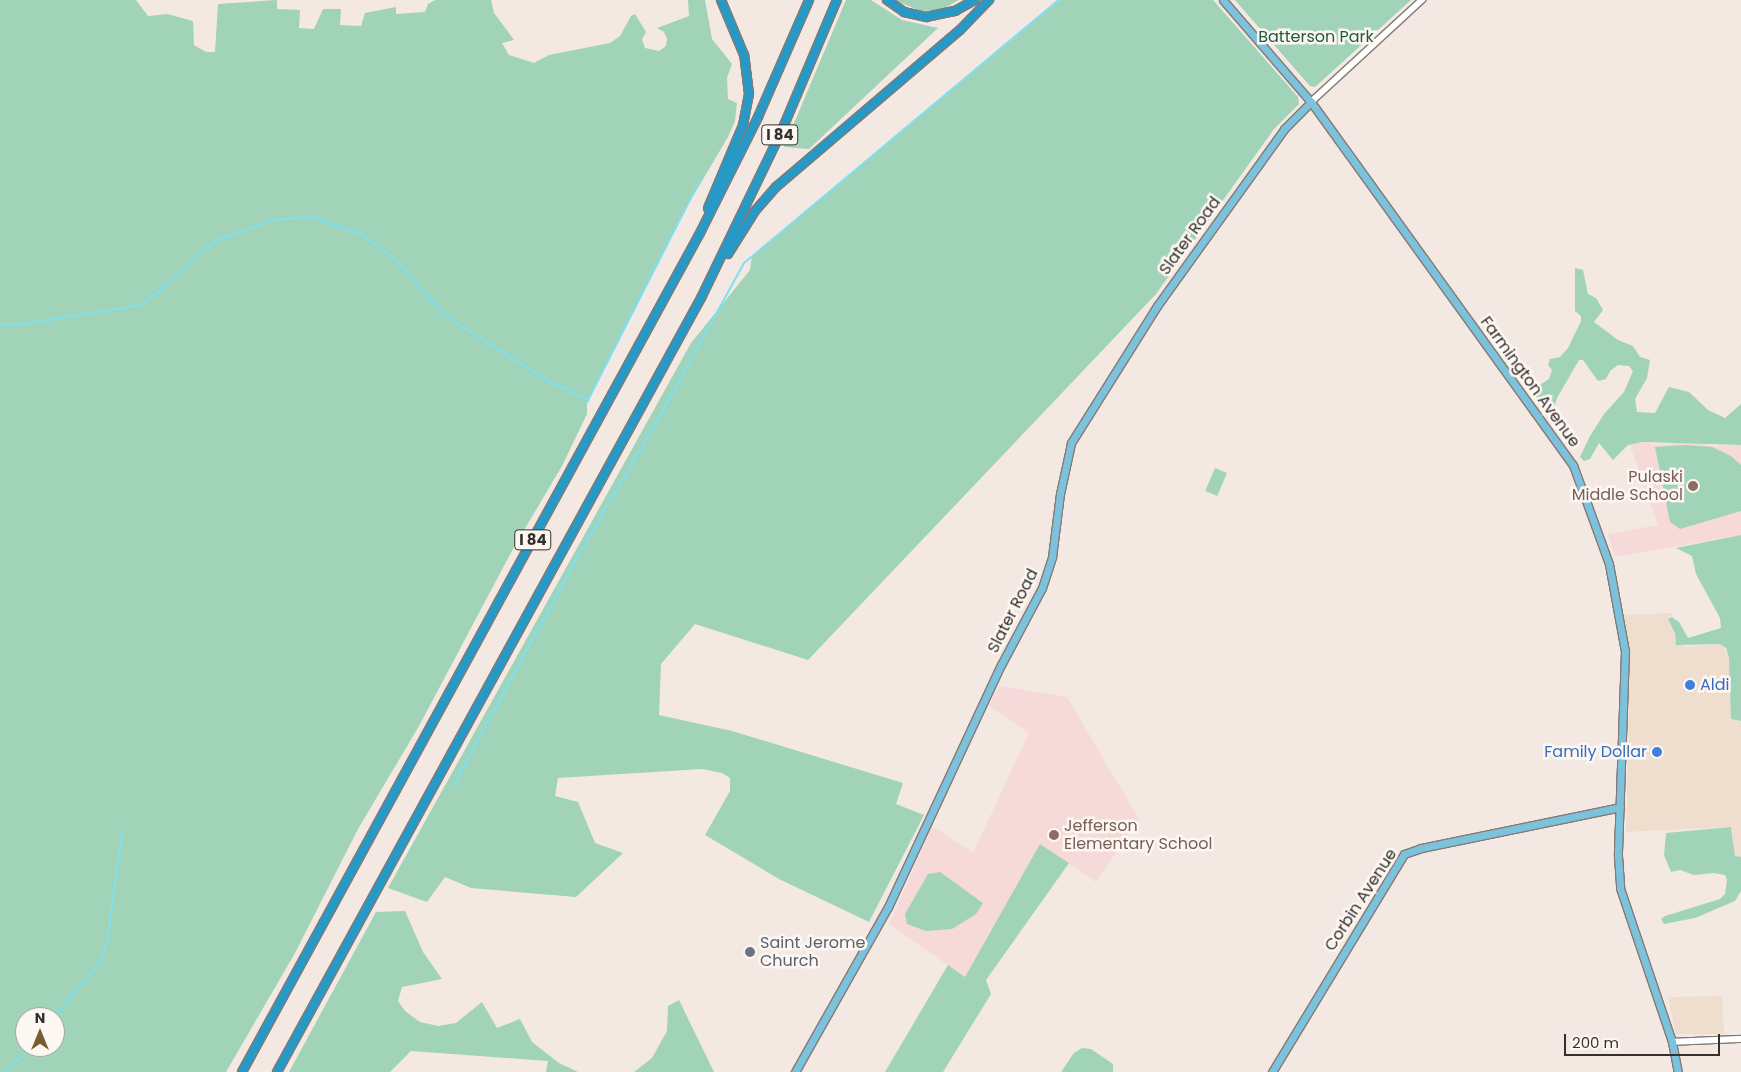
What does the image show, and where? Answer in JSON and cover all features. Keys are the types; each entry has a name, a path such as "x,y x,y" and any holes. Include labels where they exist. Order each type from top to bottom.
{"highway":[{"path":"700,233 743,124 749,99 744,55 721,0"},
{"name":"I 84","path":"242,1072 700,233 758,117 809,0"},
{"name":"I 84","path":"277,1072 717,267 786,123 837,0"},
{"path":"887,0 904,12 931,18 954,11 974,0"},
{"path":"717,267 755,211 776,187 960,30 989,0"}],"main road":[{"name":"Farmington Avenue","path":"1223,0 1311,102 1573,465 1609,564 1622,622 1626,651 1620,808 1620,888 1672,1042 1678,1072"},
{"name":"Slater Road","path":"795,1072 888,907 1001,665 1042,588 1052,557 1060,494 1071,443 1157,306 1284,129 1311,102"},
{"name":"Corbin Avenue","path":"1272,1072 1404,854 1421,848 1620,808"}],"street":[{"path":"1311,102 1422,0"},
{"path":"1672,1042 1741,1039"}],"shaded area":[{"name":"Pulaski Middle School","path":"1687,441 1713,446 1741,445 1741,535 1615,557 1608,534 1658,525 1630,445 1642,442 1659,445"},
{"path":"1672,613 1668,619 1675,633 1675,641 1686,647 1722,644 1729,658 1736,721 1741,721 1741,857 1735,856 1732,829 1727,827 1626,832 1630,652 1624,615"},
{"name":"Jefferson Elementary School","path":"999,686 1067,697 1139,819 1096,882 1041,844 965,977 889,924 932,826 973,853 1029,733 989,706"},
{"path":"1722,996 1724,1034 1676,1034 1668,997"}],"green space":[{"path":"0,0 136,0 148,16 167,14 193,21 194,45 206,52 215,52 218,4 277,0 277,9 300,10 299,28 314,29 323,9 341,9 340,25 361,26 365,13 396,7 396,14 425,12 428,4 435,0 491,0 494,13 514,40 502,43 509,55 534,63 549,55 610,43 620,36 631,16 635,14 646,32 642,39 645,48 659,51 666,46 667,39 664,32 657,28 689,16 688,0 705,0 712,39 732,64 727,78 728,99 737,103 735,121 728,137 680,218 587,402 587,414 562,466 514,547 419,726 358,829 295,953 226,1072 0,1072"},
{"path":"846,0 871,0 902,20 938,28 809,149 784,147"},
{"path":"894,0 959,0 941,10 921,11"},
{"path":"1060,0 1213,0 1298,97 1299,104 1274,129 1156,294 808,660 695,624 661,664 659,715 732,731 903,783 896,804 924,815 869,922 779,879 705,835 730,791 730,778 722,773 702,769 558,778 555,796 578,802 595,843 623,853 576,897 471,888 445,877 427,902 388,888 691,343 750,270 752,256"},
{"name":"Batterson Park","path":"1235,0 1411,0 1315,87 1310,86"},
{"path":"1575,268 1583,270 1588,294 1596,298 1603,310 1594,322 1618,340 1633,346 1640,357 1650,360 1647,378 1635,399 1637,412 1655,413 1669,387 1689,392 1708,410 1725,418 1741,404 1741,445 1642,442 1628,445 1613,460 1599,443 1590,459 1584,461 1580,457 1590,436 1604,414 1624,392 1633,371 1629,366 1618,365 1610,371 1606,379 1598,381 1583,360 1579,360 1557,398 1552,414 1532,393 1532,390 1549,379 1552,370 1548,365 1550,359 1560,357 1568,348 1581,321 1581,316 1575,311"},
{"path":"1686,445 1712,447 1731,456 1741,465 1741,511 1680,529 1670,522 1655,447"},
{"path":"1215,468 1227,473 1217,496 1205,491"},
{"path":"1741,535 1741,721 1731,719 1729,658 1726,648 1720,644 1676,645 1675,633 1668,619 1672,617 1679,622 1688,638 1721,628 1720,618 1696,574 1692,556 1676,548"},
{"path":"1731,827 1735,856 1741,857 1741,891 1735,901 1695,918 1664,924 1661,919 1665,916 1720,899 1725,894 1727,880 1725,875 1714,873 1694,875 1680,870 1671,872 1664,855 1666,833"},
{"path":"1040,844 1069,863 986,980 991,994 943,1072 885,1072 948,965 965,977"},
{"path":"940,872 983,903 976,914 952,929 926,931 907,924 905,914 928,874"},
{"path":"405,911 423,952 442,979 402,987 398,1001 405,1011 420,1022 438,1026 456,1023 482,1002 497,1028 520,1019 532,1042 559,1063 578,1072 546,1072 548,1061 411,1051 390,1072 289,1072 376,912"},
{"path":"679,1000 714,1072 634,1072 652,1058 667,1031 668,1006"},
{"path":"1082,1048 1091,1049 1113,1064 1113,1072 1061,1072 1074,1053"}],"waterway":[{"path":"452,788 578,556 661,414 744,263 1059,0"},
{"path":"587,402 701,178"},
{"path":"0,324 17,325 140,305 157,293 199,253 219,240 272,220 312,217 361,234 396,260 444,315 550,382 589,400"},
{"path":"63,1007 100,963 107,942 122,831"},
{"path":"2,1072 21,1057"}],"place":[{"name":"Pulaski Middle School","path":"1693,486"},
{"name":"Aldi","path":"1690,685"},
{"name":"Family Dollar","path":"1657,752"},
{"name":"Jefferson Elementary School","path":"1054,835"},
{"name":"Saint Jerome Church","path":"750,952"}]}
